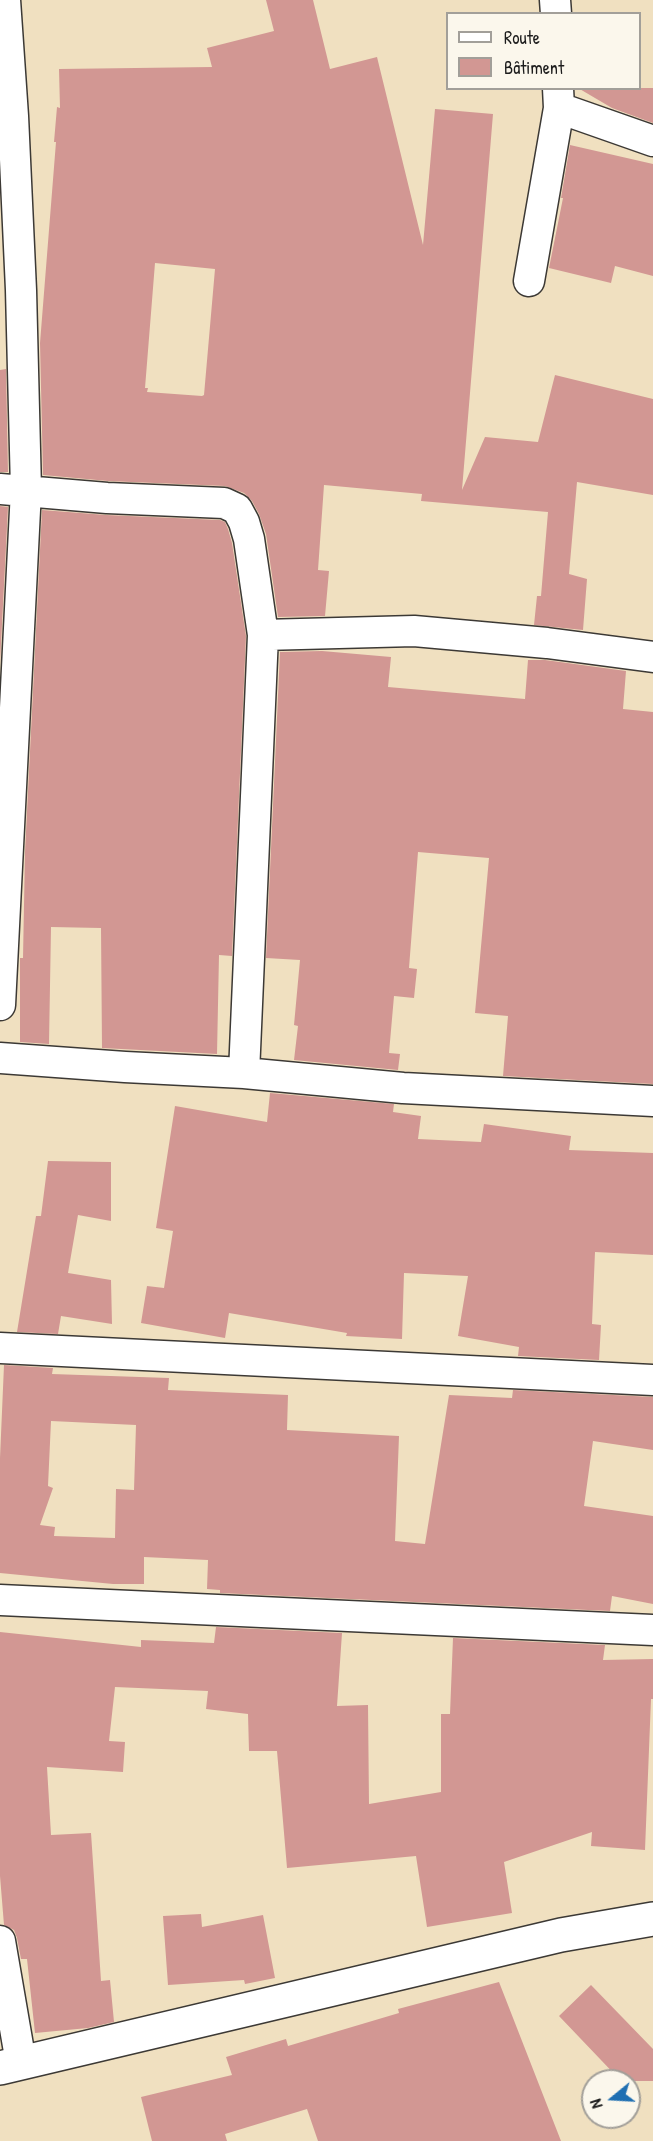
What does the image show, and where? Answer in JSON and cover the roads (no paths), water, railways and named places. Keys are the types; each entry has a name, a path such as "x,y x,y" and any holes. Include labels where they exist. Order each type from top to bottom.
{"street":[{"path":"0,1005 13,489 21,278 5,0"},
{"path":"529,281 559,98 653,141"},
{"path":"13,489 107,498 224,503 237,509 244,522 249,539 263,635 244,1073"},
{"path":"263,635 414,631 547,643 653,657"},
{"path":"0,1058 244,1073 403,1088 653,1101"},
{"path":"0,1348 653,1380"},
{"path":"0,1600 653,1630"},
{"path":"0,1941 11,2066 561,1935 653,1918"}]}
